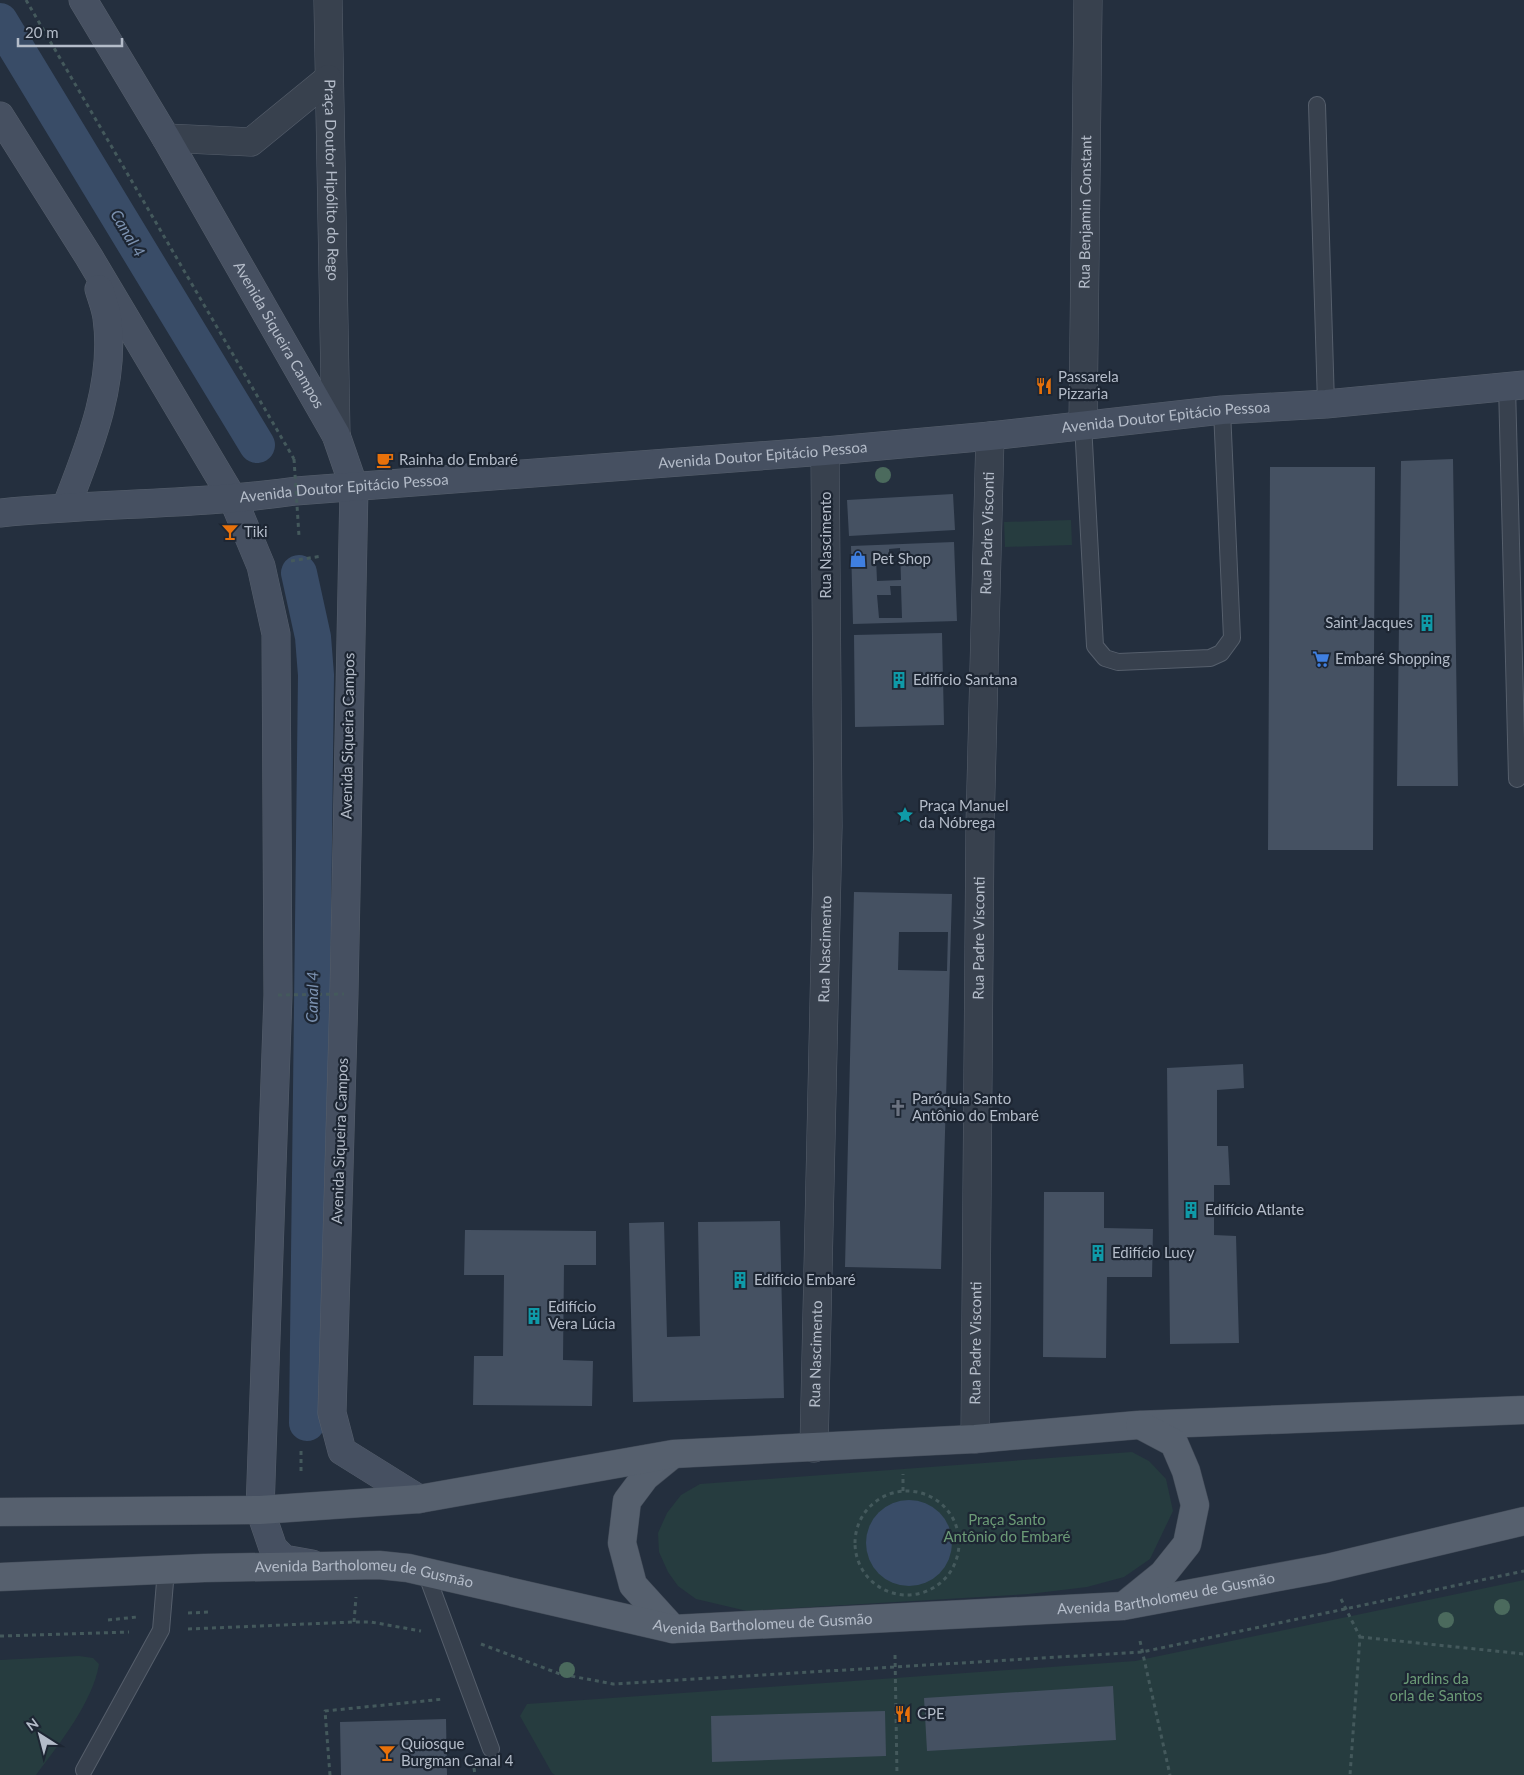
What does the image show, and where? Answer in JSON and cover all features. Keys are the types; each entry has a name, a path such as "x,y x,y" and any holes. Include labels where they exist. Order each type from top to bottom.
{"main road":[{"name":"Avenida Siqueira Campos","path":"83,0 166,138 336,435 354,487 344,994 332,1413 342,1451 419,1499"},
{"path":"0,116 89,257 233,499 261,566 276,634 278,995 260,1510 273,1548 284,1559 321,1565"},
{"path":"66,507 95,428 109,351 107,318 89,257"},
{"name":"Avenida Doutor Epitácio Pessoa","path":"0,513 66,507 233,499 296,491 825,451 990,436 1083,424 1222,410 1326,404 1515,386"},
{"path":"0,1512 260,1510 419,1499 673,1454 974,1439 1138,1424 1524,1410"},
{"path":"1123,1606 1163,1574 1187,1544 1195,1505 1186,1471 1174,1443 1138,1424"},
{"path":"673,1454 645,1477 627,1502 622,1544 633,1585 673,1629"},
{"name":"Avenida Bartholomeu de Gusmão","path":"0,1576 321,1565 380,1565 426,1573 673,1629 1123,1606 1326,1568 1524,1521"}],"street":[{"path":"328,0 328,79"},
{"name":"Rua Benjamin Constant","path":"1083,424 1088,0"},
{"name":"Praça Doutor Hipólito do Rego","path":"166,138 251,142 328,79"},
{"name":"Praça Doutor Hipólito do Rego","path":"328,79 336,435"},
{"name":"Rua Padre Visconti","path":"974,1439 980,826 990,436"},
{"name":"Rua Nascimento","path":"814,1448 828,826 825,451"}],"lane":[{"path":"1318,105 1326,404"},
{"path":"1515,386 1517,780"},
{"path":"1083,424 1095,646 1105,658 1118,662 1210,658 1221,653 1232,638 1222,410"},
{"path":"84,1770 162,1630 166,1570"},
{"path":"426,1573 491,1748"}],"path":[{"path":"26,0 294,459 299,536 306,534"},
{"path":"287,562 310,558"},
{"path":"278,995 344,994"},
{"path":"895,1492 920,1492 935,1498 948,1510 956,1524 959,1540 958,1557 951,1572 939,1584 924,1592 891,1593 874,1585 865,1574 858,1560 856,1536 864,1514 874,1503 895,1492"},
{"path":"1341,1599 1360,1637 1350,1775"},
{"path":"1360,1637 1524,1654"},
{"path":"1140,1641 1170,1775"},
{"path":"896,1655 897,1775"},
{"path":"330,1775 325,1711 445,1698 449,1707"},
{"path":"473,1763 475,1775"}],"green space":[{"path":"1071,520 1072,545 1005,547 1004,522"},
{"name":"Praça Santo Antônio do Embaré","path":"1132,1452 1149,1461 1166,1479 1173,1511 1150,1559 1124,1577 1087,1587 1029,1594 747,1611 696,1599 678,1586 668,1572 659,1552 658,1533 667,1513 681,1495 700,1484"},
{"name":"Jardins da orla de Santos","path":"1524,1580 1524,1775 555,1775 552,1773 520,1716 527,1704 1135,1661"},
{"path":"79,1656 93,1658 99,1664 90,1693 74,1722 36,1775 0,1775 0,1660"}],"water":[{"path":"909,1500 925,1504 939,1513 948,1527 952,1543 948,1559 939,1573 925,1582 909,1586 893,1582 879,1573 870,1559 866,1543 870,1527 879,1513 893,1504"}],"building":[{"name":"Saint Jacques","path":"1453,459 1458,786 1397,786 1401,461"},
{"name":"Embaré Shopping","path":"1270,467 1375,467 1373,850 1268,850"},
{"path":"953,494 955,530 849,536 847,500"},
{"path":"954,542 957,621 853,624 851,546","holes":["900,548 901,580 877,581 876,558 889,557 889,549","890,586 901,586 902,618 879,618 877,595 891,595"]},
{"name":"Edifício Santana","path":"942,633 944,725 855,727 854,635"},
{"name":"Paróquia Santo Antônio do Embaré","path":"854,892 952,894 941,1269 845,1267","holes":["899,932 948,932 947,971 898,970"]},
{"name":"Edifício Atlante","path":"1243,1064 1244,1088 1217,1090 1217,1146 1228,1146 1230,1185 1214,1185 1214,1235 1236,1236 1239,1343 1170,1344 1167,1068"},
{"name":"Edifício Lucy","path":"1044,1192 1104,1192 1104,1228 1153,1229 1152,1277 1107,1277 1106,1358 1043,1357"},
{"name":"Edifício Embaré","path":"780,1221 784,1398 633,1402 629,1223 664,1222 667,1337 700,1336 698,1222"},
{"name":"Edifício Vera Lúcia","path":"465,1230 596,1231 596,1265 564,1265 563,1360 593,1361 592,1406 473,1405 474,1356 503,1356 504,1275 464,1275"},
{"path":"1113,1686 1116,1740 927,1751 924,1698"},
{"path":"885,1711 886,1756 712,1762 711,1716"},
{"path":"446,1719 447,1775 341,1775 340,1722"}],"waterway":[{"name":"Canal 4","path":"0,21 257,445"},
{"name":"Canal 4","path":"299,573 313,637 316,675 307,1423"}],"place":[{"name":"Passarela Pizzaria","path":"1044,386"},
{"name":"Rainha do Embaré","path":"385,460"},
{"name":"Tiki","path":"230,532"},
{"name":"Pet Shop","path":"858,559"},
{"name":"Saint Jacques","path":"1427,623"},
{"name":"Embaré Shopping","path":"1321,659"},
{"name":"Edifício Santana","path":"899,680"},
{"name":"Praça Manuel da Nóbrega","path":"905,815"},
{"name":"Paróquia Santo Antônio do Embaré","path":"898,1108"},
{"name":"Edifício Atlante","path":"1191,1210"},
{"name":"Edifício Lucy","path":"1098,1253"},
{"name":"Edifício Embaré","path":"740,1280"},
{"name":"Edifício Vera Lúcia","path":"534,1316"},
{"name":"CPE","path":"903,1714"},
{"name":"Quiosque Burgman Canal 4","path":"387,1753"}]}
